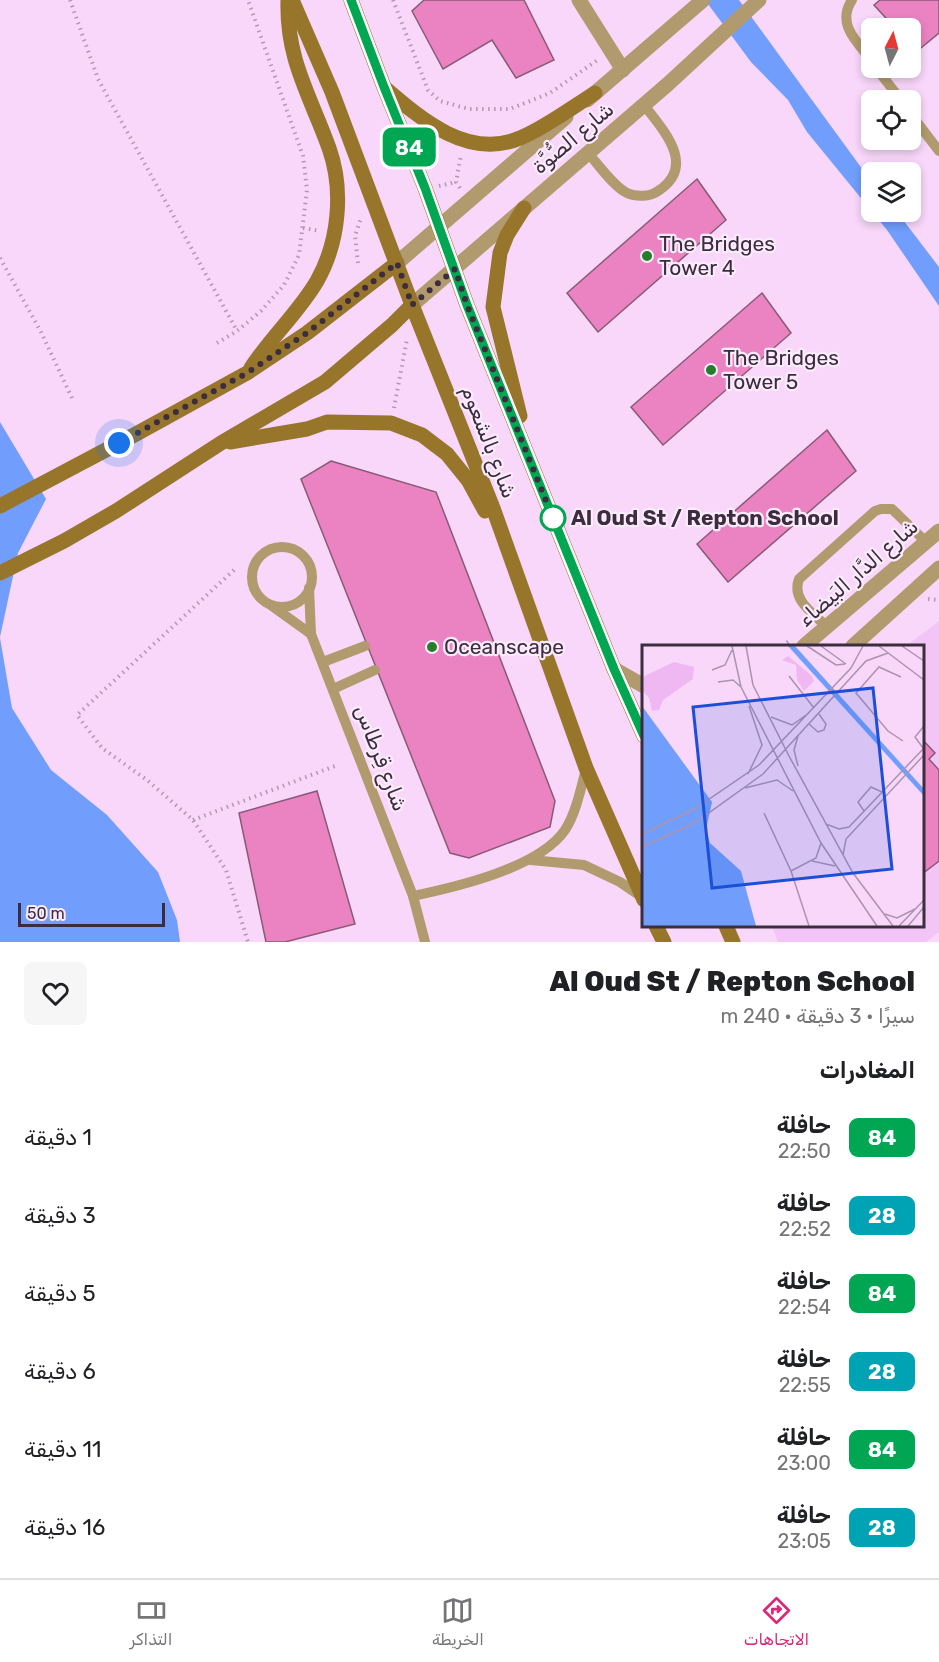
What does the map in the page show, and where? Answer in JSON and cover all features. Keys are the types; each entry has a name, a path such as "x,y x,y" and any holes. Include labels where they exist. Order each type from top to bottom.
{"main road":[{"name":"شارع بالشعوم","path":"290,0 332,92 412,305 502,533 586,768 642,897"},
{"path":"247,373 318,280 328,258 335,233 338,205 336,177 330,150 306,94 293,54 289,33 290,0"},
{"name":"شارع بالشعوم","path":"351,0 439,225 467,305 614,669 642,732"},
{"path":"384,87 420,118 438,130 482,144 502,144 521,138 595,93"},
{"path":"524,208 507,235 500,253 493,307 533,468"},
{"path":"0,506 247,373 307,333 397,263"},
{"path":"0,573 116,512 221,443 325,382 412,305"},
{"path":"221,443 307,429 327,422 391,423 422,435 447,454 468,480 487,515 502,533"},
{"path":"656,927 664,942"},
{"path":"726,927 733,942"}],"street":[{"path":"579,0 623,70"},
{"name":"شارع الصُّوَّة","path":"397,263 703,0"},
{"name":"شارع الصُّوَّة","path":"412,305 668,84 759,0"},
{"name":"شارع الدَّار البَيضاء","path":"805,645 939,531"},
{"path":"854,645 939,568"},
{"path":"614,669 642,685"}],"lane":[{"path":"852,0 845,15 846,28 861,47"},
{"path":"884,78 893,90"},
{"path":"588,153 621,190 628,194 648,195 660,190 675,176 677,162 674,151 659,124 644,105"},
{"path":"921,127 939,151"},
{"path":"827,627 799,598 796,592 799,579 875,511 887,508 897,512 926,542"},
{"path":"269,604 288,606 305,596 312,578 306,559 299,552 290,548 270,549 255,562 252,581 261,598 269,604 311,634"},
{"name":"شارع قِرطاس","path":"309,588 311,634 413,896 425,942"},
{"path":"323,662 365,646"},
{"path":"333,689 375,670"},
{"path":"413,896 458,887 531,860 550,846 565,831 586,768"},
{"path":"531,860 584,865 620,882 642,898"}],"path":[{"path":"70,0 98,79 237,331"},
{"path":"217,343 237,331 261,311 284,285 299,255 308,190 303,156 248,0"},
{"path":"393,0 428,90 440,101 469,109 510,109 550,93 611,50"},
{"path":"439,186 456,182 461,153"},
{"path":"358,263 355,236 362,216"},
{"path":"303,228 321,231"},
{"path":"0,258 41,332 72,398"},
{"path":"393,411 407,338"},
{"path":"234,570 77,715 102,748 147,780 193,820 226,870 248,942"},
{"path":"193,820 335,766"}],"shaded area":[{"path":"939,621 939,932 926,942 778,942 772,927 924,927 924,645 907,645"}],"water":[{"path":"705,0 739,0 861,167 861,198 807,132 788,100 751,62"},
{"path":"880,222 905,222 939,267 939,306"},
{"path":"0,422 46,499 18,553 0,637"},
{"path":"0,638 12,708 51,770 107,815 158,872 177,920 180,942 0,942"}],"building":[{"path":"424,0 524,0 554,60 516,78 492,40 443,69 412,11"},
{"path":"880,0 939,0 939,33 921,48 921,18 886,18 874,5"},
{"name":"The Bridges Tower 4","path":"697,179 726,220 598,332 567,293"},
{"name":"The Bridges Tower 5","path":"762,293 791,333 663,445 631,407"},
{"path":"827,430 856,471 728,582 697,544"},
{"name":"Oceanscape","path":"331,461 436,492 555,801 550,827 469,858 450,853 301,479"},
{"path":"924,741 935,753 929,759 939,770 939,861 924,872"},
{"path":"317,791 355,924 285,942 266,942 239,813"}],"bus line":[{"name":"84","path":"351,0 446,243 467,305 614,669 642,732"}],"place":[{"name":"The Bridges Tower 4","path":"647,256"},
{"name":"The Bridges Tower 5","path":"711,370"},
{"name":"Al Oud St / Repton School","path":"553,518"},
{"name":"Oceanscape","path":"432,647"}],"route":[{"path":"119,443 247,373 307,333 397,263 412,305 455,269 467,305 553,518"}]}
